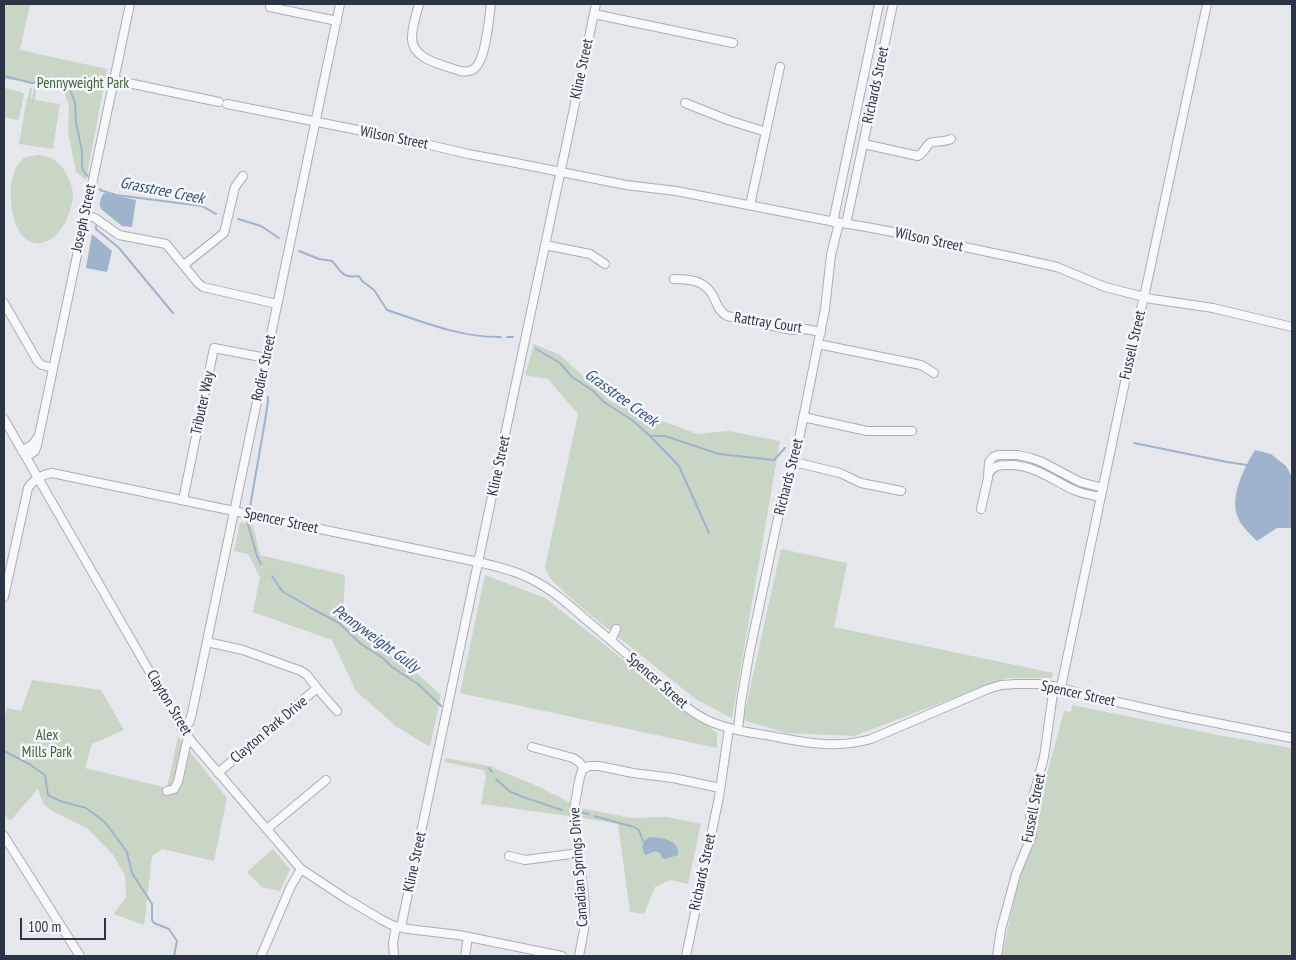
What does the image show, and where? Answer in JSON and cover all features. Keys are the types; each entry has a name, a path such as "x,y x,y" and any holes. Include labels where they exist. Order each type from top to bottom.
{"street":[{"name":"Joseph Street","path":"24,454 36,449 130,4"},
{"name":"Rodier Street","path":"182,728 190,720 340,4"},
{"path":"419,4 412,36 415,50 420,56 428,60 466,72 475,69 480,62 491,4"},
{"name":"Kline Street","path":"394,956 393,943 399,927 478,562 596,4"},
{"name":"Richards Street","path":"839,223 879,4"},
{"name":"Richards Street","path":"738,730 753,636 781,504 794,462 828,298 831,255 864,144 893,4"},
{"name":"Fussell Street","path":"998,956 1001,930 1016,874 1032,835 1031,806 1044,757 1052,696 1057,687 1101,497 1207,4"},
{"path":"270,7 337,21"},
{"path":"594,14 733,43"},
{"path":"750,206 780,67"},
{"path":"114,80 219,102"},
{"path":"684,103 766,132"},
{"name":"Wilson Street","path":"228,104 626,185 676,190 750,206 898,233 1051,266 1105,287 1144,297 1213,308 1292,326"},
{"path":"864,144 918,156 922,154 931,142 944,142 951,139"},
{"path":"184,265 224,232 234,190 243,176"},
{"path":"85,215 95,218 119,235 166,244 203,288 277,304"},
{"path":"546,245 590,254 605,264"},
{"name":"Rattray Court","path":"674,279 689,279 707,287 720,310 726,316 792,330 805,329 821,332"},
{"path":"4,303 38,362 53,368"},
{"path":"818,344 921,365 934,373"},
{"name":"Tributer Way","path":"183,500 214,348 266,358"},
{"path":"803,417 867,431 912,431"},
{"name":"Clayton Street","path":"4,419 182,728 218,773 301,869 382,920 399,927 468,937 562,956"},
{"path":"981,509 990,462 993,457 1003,455 1018,455 1038,460 1080,482 1103,488"},
{"path":"794,462 840,473 861,483 901,491"},
{"path":"988,477 991,470 996,466 1019,465 1034,469 1078,492 1101,497"},
{"name":"Spencer Street","path":"38,478 52,473 478,562 518,573 542,584 557,595 694,712 708,721 738,730 822,744 851,744 871,738 991,688 1016,684 1057,687 1127,704 1292,738"},
{"path":"4,597 28,488 38,478"},
{"path":"611,640 616,629"},
{"name":"Clayton Park Drive","path":"207,642 243,650 301,671 305,673 317,688 218,773"},
{"path":"317,688 337,711"},
{"name":"Richards Street","path":"686,956 720,788 729,728"},
{"path":"167,790 174,789 178,782 188,736"},
{"path":"532,747 576,760 584,768 599,766 720,788"},
{"name":"Canadian Springs Drive","path":"578,956 584,930 585,905 574,807 580,777 584,768"},
{"path":"267,829 326,780"},
{"path":"4,836 80,956"},
{"path":"509,856 525,860 579,853"},
{"path":"261,956 291,886 301,869"},
{"path":"465,956 468,937"}],"green space":[{"name":"Pennyweight Park","path":"4,4 30,4 20,50 107,69 86,180 76,172 68,132 69,106 62,86 4,79"},
{"path":"4,88 24,94 18,120 4,117"},
{"path":"30,88 32,88 31,99 34,88 36,89 35,100 60,104 53,149 19,144"},
{"path":"38,155 54,159 62,167 71,183 73,197 69,213 60,230 47,241 34,243 24,238 17,227 12,212 11,196 12,181 16,168 23,159"},
{"path":"534,344 560,355 610,401 697,434 728,431 780,441 732,718 697,700 578,605 550,578 545,567 578,414 548,379 525,375"},
{"path":"240,522 253,525 260,555 345,575 343,617 408,662 416,663 414,671 441,695 430,747 397,727 356,691 332,640 253,612 260,577 248,554 234,551"},
{"path":"781,549 847,563 834,627 1053,673 1052,678 1006,678 854,736 786,733 743,720"},
{"path":"485,575 545,598 717,733 717,748 460,693"},
{"name":"Alex Mills Park","path":"32,680 101,690 124,730 92,744 85,768 167,788 178,737 227,798 214,861 162,849 152,856 144,925 114,914 126,897 125,875 113,855 88,829 52,811 43,803 38,789 10,821 4,813 4,723 7,708 21,711"},
{"path":"1072,705 1292,748 1292,956 1002,956 1018,880 1064,711 1071,712"},
{"path":"446,758 493,766 581,808 631,818 667,817 701,824 688,884 670,880 655,887 644,914 630,912 618,824 481,804 486,775 483,770 445,762"},
{"path":"273,849 290,869 280,891 262,887 247,872"}],"water":[{"path":"104,193 136,200 132,227 122,226 101,209 100,201"},
{"path":"92,234 112,251 107,272 86,268"},
{"path":"1255,450 1271,454 1286,466 1292,477 1292,528 1277,528 1257,541 1239,520 1235,503 1242,475"},
{"path":"649,837 669,840 676,846 678,855 665,859 662,858 660,853 655,851 646,855 643,845"}],"waterway":[{"name":"Pennyweight Gully","path":"4,76 32,83 61,79 67,82 75,103 76,123 82,151 82,168 88,176"},
{"name":"Grasstree Creek","path":"100,189 116,195 202,206 216,214"},
{"name":"Grasstree Creek","path":"238,219 261,226 279,238"},
{"name":"Pennyweight Gully","path":"96,226 96,229 119,248 173,313"},
{"name":"Grasstree Creek","path":"299,251 319,259 332,261 345,275 359,276 362,281 374,290 387,310 457,332 486,337 501,337"},
{"name":"Grasstree Creek","path":"507,337 513,337"},
{"name":"Grasstree Creek","path":"536,349 560,363 572,377 592,390 604,402 632,420 650,436 665,436 719,454 774,460 785,448"},
{"name":"Pennyweight Gully","path":"250,507 268,397"},
{"path":"650,436 679,466 709,533"},
{"path":"1134,443 1247,465"},
{"name":"Pennyweight Gully","path":"247,521 261,564"},
{"name":"Pennyweight Gully","path":"272,576 282,591 339,623 361,644 418,684 441,706"},
{"path":"4,751 45,775 48,795 60,801 86,808 105,822 127,852 132,873 152,904 152,920 154,923 169,929 177,941 174,956"},
{"name":"Pennyweight Gully","path":"489,768 492,772"},
{"name":"Pennyweight Gully","path":"496,779 509,791 562,810"},
{"name":"Pennyweight Gully","path":"580,812 588,814"},
{"name":"Pennyweight Gully","path":"594,816 634,827 639,830 643,841"}]}
